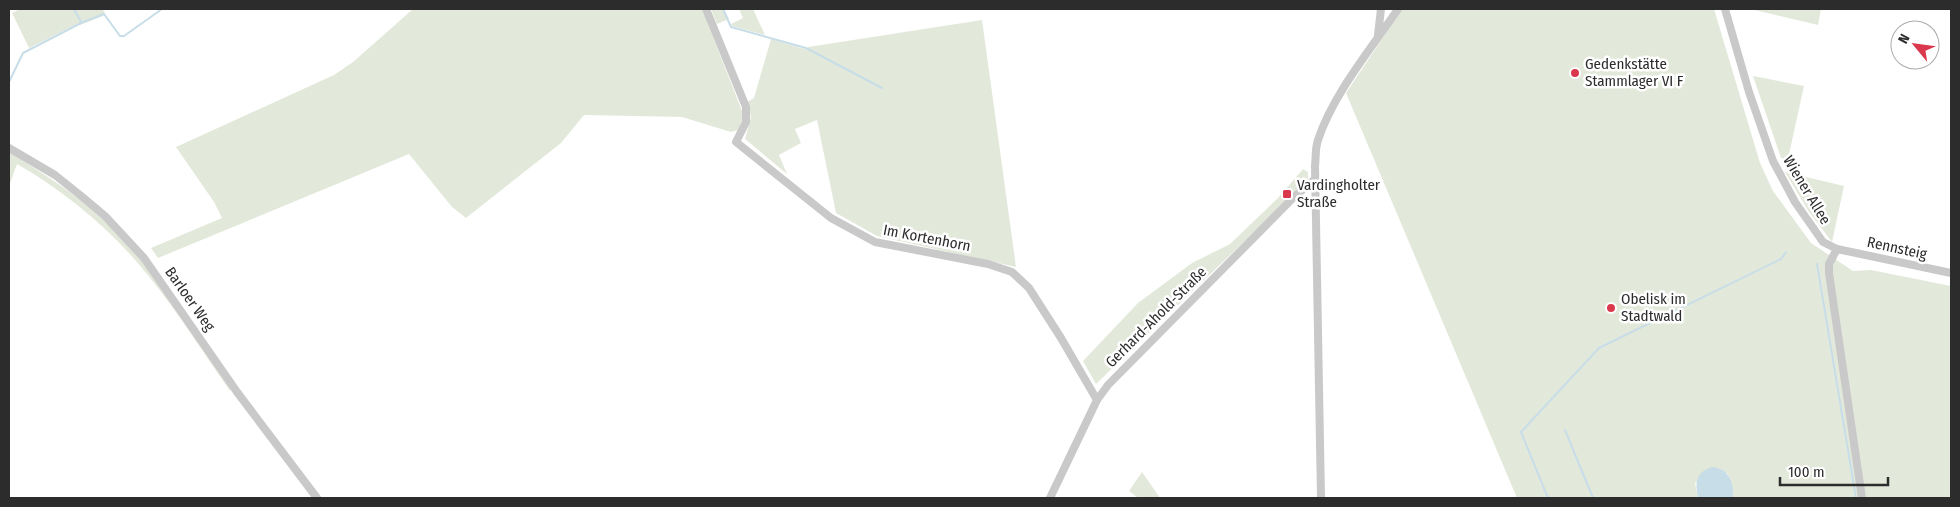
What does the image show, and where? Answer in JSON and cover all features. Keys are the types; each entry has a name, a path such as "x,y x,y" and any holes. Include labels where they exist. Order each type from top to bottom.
{"street":[{"name":"Im Kortenhorn","path":"706,9 746,108 746,122 736,142 831,218 875,242 988,264 1012,272 1029,288 1097,400"},
{"name":"Wiener Allee","path":"1724,9 1749,92 1773,162 1795,202 1822,242 1838,249"},
{"path":"1381,10 1386,16 1395,12"},
{"path":"1378,40 1381,10"},
{"path":"1320,498 1315,179 1317,145 1329,113 1395,12"},
{"name":"Barloer Weg","path":"9,148 55,175 80,195 104,216 139,252 176,302 237,392 317,498"},
{"name":"Gerhard-Ahold-Straße","path":"1050,498 1097,400 1108,385 1292,198 1315,179"},
{"name":"Rennsteig","path":"1838,249 1951,274"},
{"path":"1838,249 1829,264 1829,273 1862,498"}],"green space":[{"path":"20,9 102,9 105,12 103,16 80,25 79,23 29,48 12,13"},
{"path":"413,9 702,9 742,111 742,120 738,130 731,132 682,117 584,115 561,143 466,218 452,207 409,154 158,258 151,248 222,218 214,202 176,147 334,75 353,62"},
{"path":"711,9 724,9 729,19 717,24"},
{"path":"739,9 753,9 765,35 732,26 731,24 743,18"},
{"path":"1402,9 1714,9 1760,163 1773,191 1811,243 1853,271 1871,270 1951,286 1951,498 1733,498 1728,474 1718,468 1695,483 1698,498 1517,498 1346,93"},
{"path":"1750,9 1821,9 1818,25"},
{"path":"982,20 1016,267 877,236 836,213 817,120 795,129 801,143 779,155 787,174 745,139 751,117 747,102 754,98 771,39 808,50 808,47"},
{"path":"1753,76 1804,86 1788,159 1781,158"},
{"path":"9,152 76,197 113,229 130,247 161,285 231,389 230,391 162,293 122,245 90,215 55,188 17,164 9,186"},
{"path":"1303,169 1308,172 1308,180 1096,384 1083,361 1138,303 1192,263 1230,244 1278,198"},
{"path":"1785,172 1844,186 1832,242 1809,212"},
{"path":"1142,472 1160,498 1138,498 1129,491"}],"water":[{"path":"1712,467 1723,470 1729,477 1733,487 1733,498 1698,498 1697,483 1699,475"}],"waterway":[{"path":"74,9 81,22"},
{"path":"9,82 23,53 81,23 104,14 120,36 124,36 162,9"},
{"path":"723,9 731,27 806,48 882,88"},
{"path":"1548,498 1521,432 1599,348 1781,259 1786,252"},
{"path":"1817,264 1856,498"},
{"path":"1565,430 1593,498"}],"place":[{"name":"Gedenkstätte Stammlager VI F","path":"1575,73"},
{"name":"Vardingholter Straße","path":"1287,194"},
{"name":"Obelisk im Stadtwald","path":"1611,308"}]}
